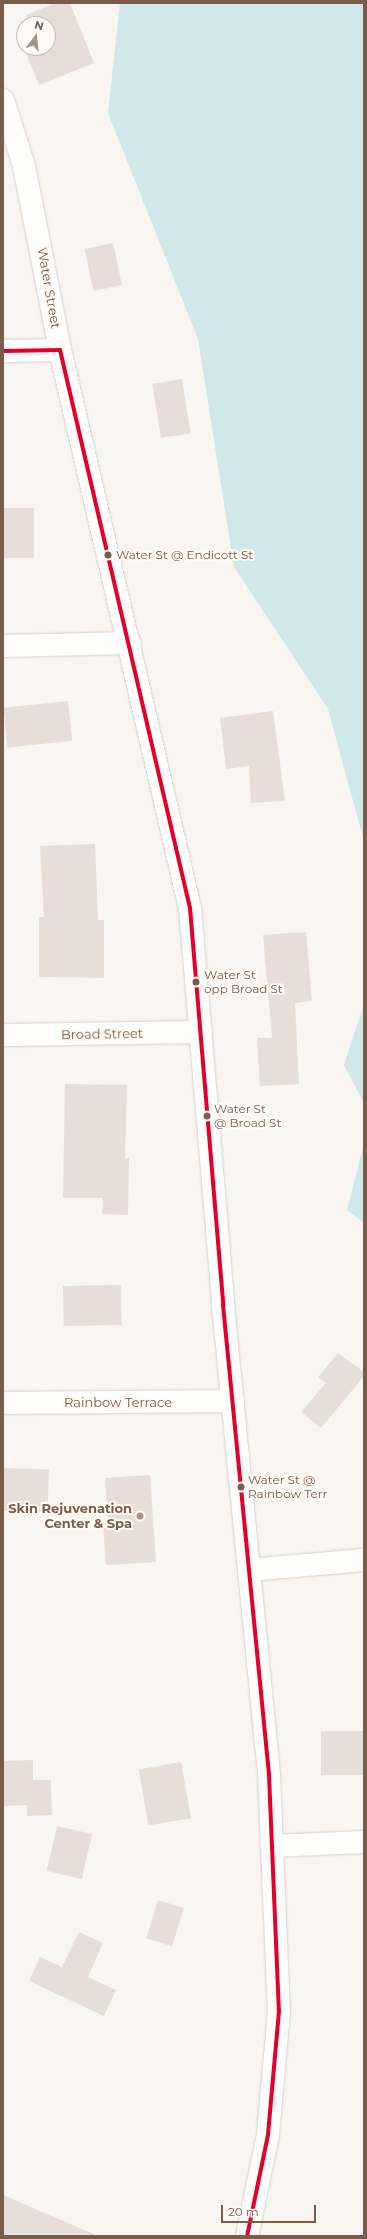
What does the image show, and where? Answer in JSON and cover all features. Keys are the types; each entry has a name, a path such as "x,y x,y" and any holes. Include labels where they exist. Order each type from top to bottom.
{"main road":[{"name":"Water Street","path":"3,100 24,166 60,350 130,643 190,908 233,1401 269,1775 279,2011 268,2135 247,2236"},
{"path":"3,351 60,350"},
{"path":"3,646 130,643"},
{"name":"Broad Street","path":"3,1035 200,1032"},
{"name":"Rainbow Terrace","path":"3,1403 233,1401"},
{"path":"249,1570 364,1560"},
{"path":"272,1846 364,1842"}],"water":[{"path":"120,3 364,3 364,841 328,709 234,567 198,339 108,113"},
{"path":"364,1004 364,1103 344,1065"},
{"path":"364,1143 364,1223 347,1210"}],"building":[{"path":"55,3 70,3 94,63 39,85 27,56 56,56 56,16 26,15"},
{"path":"113,243 122,285 94,291 85,249"},
{"path":"182,379 191,433 161,438 152,384"},
{"path":"3,508 34,508 34,558 3,558"},
{"path":"68,701 72,741 8,748 3,708"},
{"path":"273,711 285,801 251,803 249,766 226,769 220,718"},
{"path":"95,844 98,920 104,920 104,978 39,977 39,917 44,917 40,846"},
{"path":"306,932 312,1001 295,1003 299,1084 260,1086 257,1038 272,1038 263,935"},
{"path":"65,1084 127,1085 125,1158 129,1158 128,1215 102,1214 103,1198 63,1198"},
{"path":"121,1285 122,1325 64,1326 63,1286"},
{"path":"338,1353 364,1372 364,1376 321,1428 301,1412 326,1383 318,1377"},
{"path":"3,1468 49,1470 47,1513 3,1511"},
{"path":"150,1475 156,1562 106,1565 103,1523 108,1522 105,1478"},
{"path":"321,1731 364,1731 364,1775 321,1775"},
{"path":"33,1760 33,1780 51,1780 52,1815 27,1816 27,1805 3,1806 3,1761"},
{"path":"181,1762 191,1818 149,1826 139,1769"},
{"path":"57,1826 92,1834 82,1879 47,1871"},
{"path":"158,1900 184,1908 172,1946 146,1938"},
{"path":"79,1932 103,1943 88,1977 116,1990 104,2016 29,1981 40,1957 62,1967"},
{"path":"3,2195 98,2236 3,2236"}],"transit line":[{"path":"3,351 60,350 190,908 223,1305 269,1775 279,2011 268,2135 247,2236"}],"place":[{"name":"Water St @ Endicott St","path":"108,555"},
{"name":"Water St opp Broad St","path":"196,982"},
{"name":"Water St @ Broad St","path":"207,1116"},
{"name":"Water St @ Rainbow Terr","path":"241,1487"},
{"name":"Skin Rejuvenation Center & Spa","path":"140,1516"}]}
